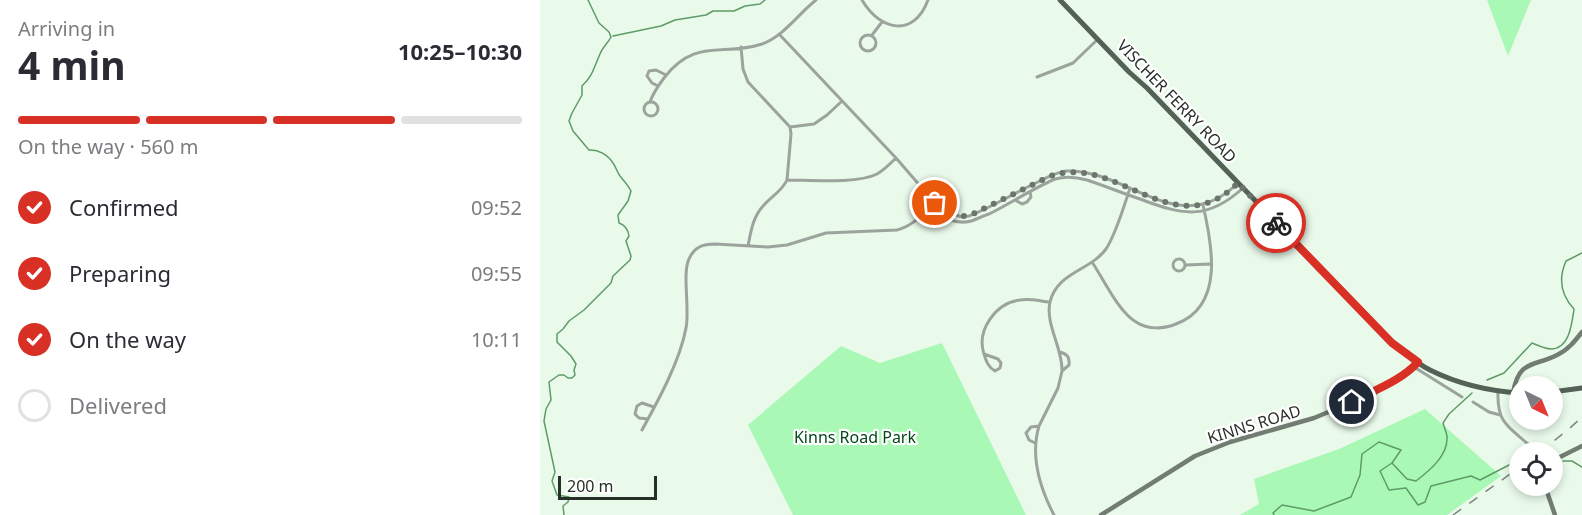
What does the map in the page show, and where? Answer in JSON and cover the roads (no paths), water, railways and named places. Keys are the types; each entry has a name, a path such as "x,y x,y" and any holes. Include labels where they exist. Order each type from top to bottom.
{"main road":[{"name":"VISCHER FERRY ROAD","path":"1060,0 1379,330 1416,364 1462,383 1509,393"},
{"path":"1563,391 1582,388"}],"street":[{"path":"650,102 658,108 652,117 646,115 643,110 645,105 650,102 666,75 681,61 703,51 762,44 779,34 816,0"},
{"path":"862,0 870,12 882,22 897,26 912,21 922,12 928,0"},
{"path":"872,36 882,22"},
{"path":"779,34 896,158 931,199 940,214 947,219 965,222 978,218 1055,179 1064,177 1087,180 1166,209 1181,212 1194,212 1222,204 1243,188"},
{"path":"866,35 872,36 876,42 874,48 870,51 864,50 860,46 861,38 866,35"},
{"path":"1037,77 1073,63 1098,39"},
{"path":"741,47 743,69 748,82 790,127 791,141 787,180 784,186 757,213 753,220 748,246"},
{"path":"658,86 647,76 649,71 656,70 666,75"},
{"path":"790,127 814,124 842,101"},
{"path":"787,180 867,177 877,174 896,158"},
{"path":"934,204 957,216 969,216 1065,171 1087,174 1180,206 1203,205 1222,196 1238,183"},
{"path":"1054,515 1044,494 1038,473 1035,443 1039,426 1058,388 1062,371 1060,351 1049,313 1050,302 1059,284 1092,262 1106,248 1130,188"},
{"path":"1015,200 1022,204 1028,202 1031,197 1030,192"},
{"path":"642,430 677,361 687,326 689,257 699,247 707,244 780,246 826,233 903,229 934,204"},
{"path":"1092,262 1119,306 1138,324 1161,328 1182,322 1200,308 1209,290 1210,240 1203,205"},
{"path":"1178,258 1184,260 1186,265 1180,271 1174,269 1173,265 1178,258"},
{"path":"1186,265 1210,264"},
{"path":"984,354 998,359 1001,363 1000,368 992,369 986,362 984,354 982,346 988,320 998,310 1020,299 1050,302"},
{"path":"1518,376 1534,363 1553,358 1563,352 1582,332"},
{"path":"1060,351 1070,360 1062,371"},
{"path":"1416,364 1462,397"},
{"name":"KINNS ROAD","path":"1101,515 1195,456 1224,444 1314,418 1391,382 1416,364"},
{"path":"1498,392 1500,415 1509,428 1526,442"},
{"path":"1473,402 1489,412 1500,415"},
{"path":"648,419 639,418 635,414 637,406 642,403 654,407"},
{"path":"1035,443 1029,440 1026,433 1031,428 1039,426"},
{"path":"1563,456 1582,446"},
{"path":"1548,496 1555,515"}],"waterway":[{"path":"564,515 563,506 568,502 569,497 557,495 552,481 555,472 544,421 546,409 551,400 549,382 559,375 572,378 575,375 576,364 557,342 557,334 611,283 613,276 630,260 631,256 626,241 629,236 628,231 619,223 618,215 628,201 631,191 611,160 606,155 589,150 573,131 569,121 582,95 582,86 591,75 601,52 611,37 599,23 588,0"},
{"path":"613,36 661,26 675,20 706,15 713,11 734,11 745,6 760,4 765,0"},
{"path":"1487,380 1504,373 1532,343 1551,349 1557,348 1566,340 1574,309 1566,298 1562,286 1562,274 1566,261 1582,253"},
{"path":"1392,463 1407,479 1416,481 1426,473 1441,457 1444,450 1447,437 1443,423 1449,414 1472,393"},
{"path":"1274,515 1273,513 1282,505 1314,511 1351,497 1360,475 1362,454 1379,442 1401,450 1392,463 1380,471 1389,490 1406,488 1418,505 1425,502 1431,486 1471,476 1480,480 1509,465"},
{"path":"1563,461 1572,461 1582,467"}],"railway":[{"path":"1553,442 1582,417"},
{"path":"1453,515 1509,475"}],"park label":[{"name":"Kinns Road Park","path":"855,437"}]}
